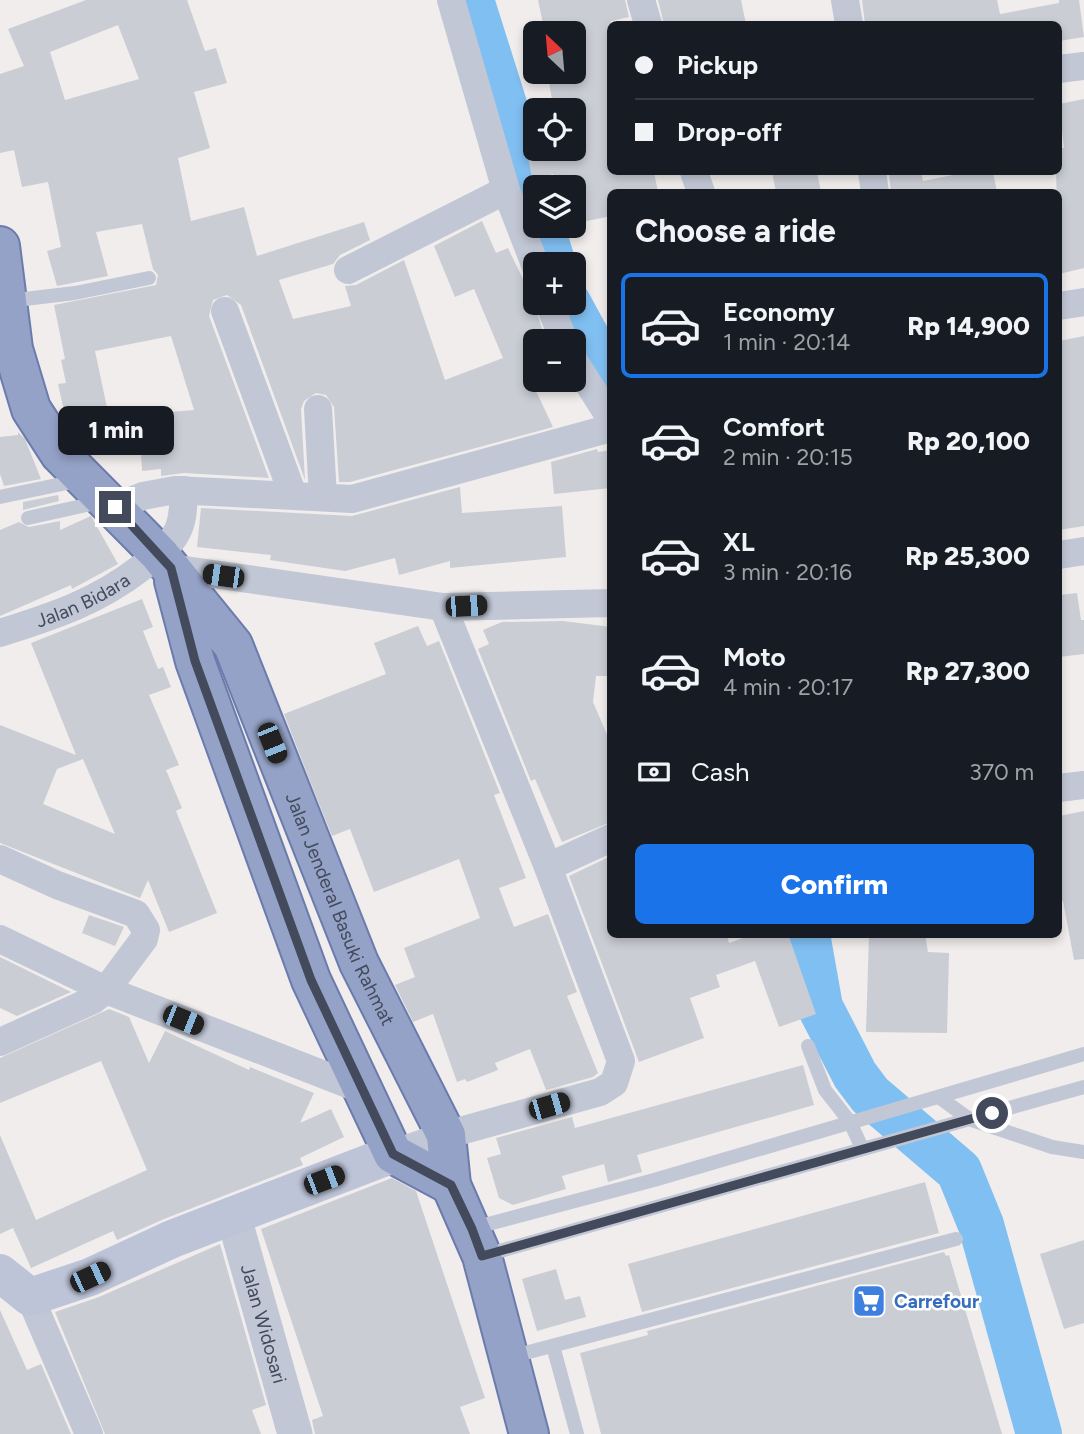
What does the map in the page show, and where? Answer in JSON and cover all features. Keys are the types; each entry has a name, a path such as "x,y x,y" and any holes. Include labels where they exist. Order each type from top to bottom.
{"highway":[{"name":"Jalan Jenderal Basuki Rahmat","path":"0,246 13,349 31,409 60,454 165,561 233,645 359,963 446,1135 451,1185 477,1243 529,1434"},
{"name":"Jalan Jenderal Basuki Rahmat","path":"165,561 195,661 306,967 393,1154"},
{"path":"393,1154 451,1185"}],"main road":[{"path":"0,1273 30,1297 90,1277 233,1214 393,1154"}],"street":[{"path":"451,0 506,190 530,252"},
{"path":"640,0 647,21"},
{"path":"845,0 848,21"},
{"path":"1062,69 1084,66"},
{"path":"348,270 506,190"},
{"path":"1062,306 1084,302"},
{"path":"225,311 293,495"},
{"path":"586,380 607,413"},
{"path":"318,409 323,497"},
{"path":"103,495 143,495 184,490 352,499 607,429"},
{"name":"Jalan Bidara","path":"0,634 68,611 110,592 165,561 183,513 184,490"},
{"path":"1062,555 1084,551"},
{"path":"165,561 443,607 607,603"},
{"path":"393,1154 446,1135 600,1091 614,1083 621,1061 548,867 443,607"},
{"path":"1062,788 1084,785"},
{"path":"548,867 607,840"},
{"path":"0,859 57,885 136,914 143,921 144,939 106,990 93,1000 0,1042"},
{"path":"0,939 106,990 363,1090"},
{"name":"Jalan Widosari","path":"233,1214 295,1434"},
{"path":"30,1297 89,1434"}],"lane":[{"path":"7,301 75,293 149,278"},
{"path":"0,497 103,495"},
{"path":"28,518 103,495"},
{"path":"808,1045 825,1090 856,1119 862,1148"},
{"path":"477,1243 654,1180 915,1101 939,1097 1084,1054"},
{"path":"477,1243 862,1148 1084,1087"},
{"path":"939,1097 970,1119 1052,1147 1083,1152"},
{"path":"509,1357 956,1239"},
{"path":"552,1346 577,1434"}],"building":[{"path":"86,0 187,0 205,51 216,48 227,83 194,92 210,148 178,158 191,221 244,207 257,256 364,222 370,240 340,255 333,264 279,280 293,319 351,306 345,286 356,285 404,260 445,380 503,358 474,289 455,297 434,246 482,221 496,253 508,248 523,279 523,315 538,315 542,329 523,329 523,392 536,392 553,427 350,482 339,482 334,407 326,395 316,393 304,401 301,409 305,480 241,305 227,295 213,300 209,316 269,478 184,473 161,476 161,469 142,471 140,435 89,442 81,407 64,411 58,384 66,383 61,360 65,359 54,305 156,285 158,275 153,269 142,224 96,232 108,276 57,286 47,251 61,247 48,182 22,187 14,150 0,153 0,74 24,66 8,29","holes":["118,25 139,79 65,100 50,52","171,336 194,410 109,417 95,351"]},
{"path":"538,0 625,0 629,17 607,21 607,175 655,175 657,189 607,189 607,217 586,221 586,175 531,175 529,161 586,161 586,98 552,98 549,84 586,84 586,21 542,21"},
{"path":"658,0 741,0 745,21 663,21"},
{"path":"862,0 997,0 1000,14 1059,3 1059,0 1079,0 1084,37 1062,41 1062,21 865,21"},
{"path":"1084,99 1084,268 1062,273 1062,189 1056,189 1056,175 1062,175 1062,103"},
{"path":"773,175 818,175 820,189 775,189"},
{"path":"889,175 922,175 923,181 953,175 994,175 996,189 891,189"},
{"path":"1084,336 1084,526 1062,530 1062,340"},
{"path":"18,432 25,439 41,479 4,486 0,474 0,437 18,435"},
{"path":"597,449 598,452 607,451 607,488 554,494 551,462"},
{"path":"460,487 462,513 562,506 566,557 450,568 450,561 399,575 395,558 345,571 270,560 271,555 197,547 201,508 352,516"},
{"path":"58,495 59,501 23,510 23,502"},
{"path":"91,516 118,564 72,589 71,585 0,616 0,530 19,522 29,527 60,521 60,530"},
{"path":"1077,593 1081,620 1084,620 1084,654 1062,657 1062,595"},
{"path":"142,599 153,627 143,631 158,669 163,667 171,687 149,695 179,765 166,770 182,808 176,811 217,913 169,932 148,880 140,898 0,843 0,725 76,755 31,643","holes":["83,759 115,834 43,804 57,769"]},
{"path":"563,621 607,626 607,676 596,676 593,702 607,735 607,824 562,842 535,779 531,781 478,649 489,644 483,630 502,622"},
{"path":"418,626 427,646 439,641 500,793 494,795 526,878 499,888 514,927 548,914 577,992 567,996 598,1073 593,1077 546,1090 530,1049 495,1063 498,1070 467,1082 465,1079 457,1082 433,1014 413,1022 395,985 415,977 404,948 480,918 459,859 374,892 350,829 332,836 284,714 386,674 374,643"},
{"path":"1084,811 1084,959 1074,960 1062,901 1062,815"},
{"path":"607,858 607,938 728,938 729,943 743,938 789,938 816,1014 779,1027 755,961 716,975 720,987 690,998 704,1038 639,1062 569,876"},
{"path":"89,915 124,927 115,946 82,933"},
{"path":"869,938 926,938 928,952 949,953 947,1033 866,1032"},
{"path":"0,957 71,992 17,1016 0,1008"},
{"path":"109,1009 129,1017 149,1063 165,1031 249,1070 250,1067 314,1093 300,1123 331,1109 344,1137 300,1158 303,1165 117,1240 113,1231 31,1268 13,1228 0,1234 0,1135 36,1220 147,1170 101,1061 0,1103 0,1058"},
{"path":"803,1065 814,1105 637,1155 642,1172 608,1182 604,1164 562,1176 566,1189 513,1205 499,1198 487,1158 501,1154 496,1138 572,1117 575,1128"},
{"path":"392,1178 416,1191 485,1398 460,1407 470,1434 315,1434 312,1420 323,1416 261,1229"},
{"path":"925,1182 939,1233 642,1312 628,1264"},
{"path":"1084,1240 1084,1323 1064,1329 1040,1254"},
{"path":"220,1244 266,1405 252,1410 261,1434 105,1434 55,1312 99,1297"},
{"name":"Carrefour","path":"944,1252 946,1256 949,1255 1002,1434 601,1434 580,1353 648,1335 647,1331"},
{"path":"556,1269 565,1300 580,1296 586,1317 537,1331 522,1279"},
{"path":"0,1310 27,1370 41,1364 71,1434 0,1434"}],"waterway":[{"path":"471,0 526,175"},
{"path":"545,238 549,252"},
{"path":"575,315 607,375"},
{"path":"808,938 820,1007 855,1075 870,1095 959,1171 981,1225 1039,1434"}],"place":[{"name":"Carrefour","path":"869,1301"}],"route":[{"path":"115,507 171,568 195,661 311,980 393,1154 451,1185 482,1256 992,1113"}]}
